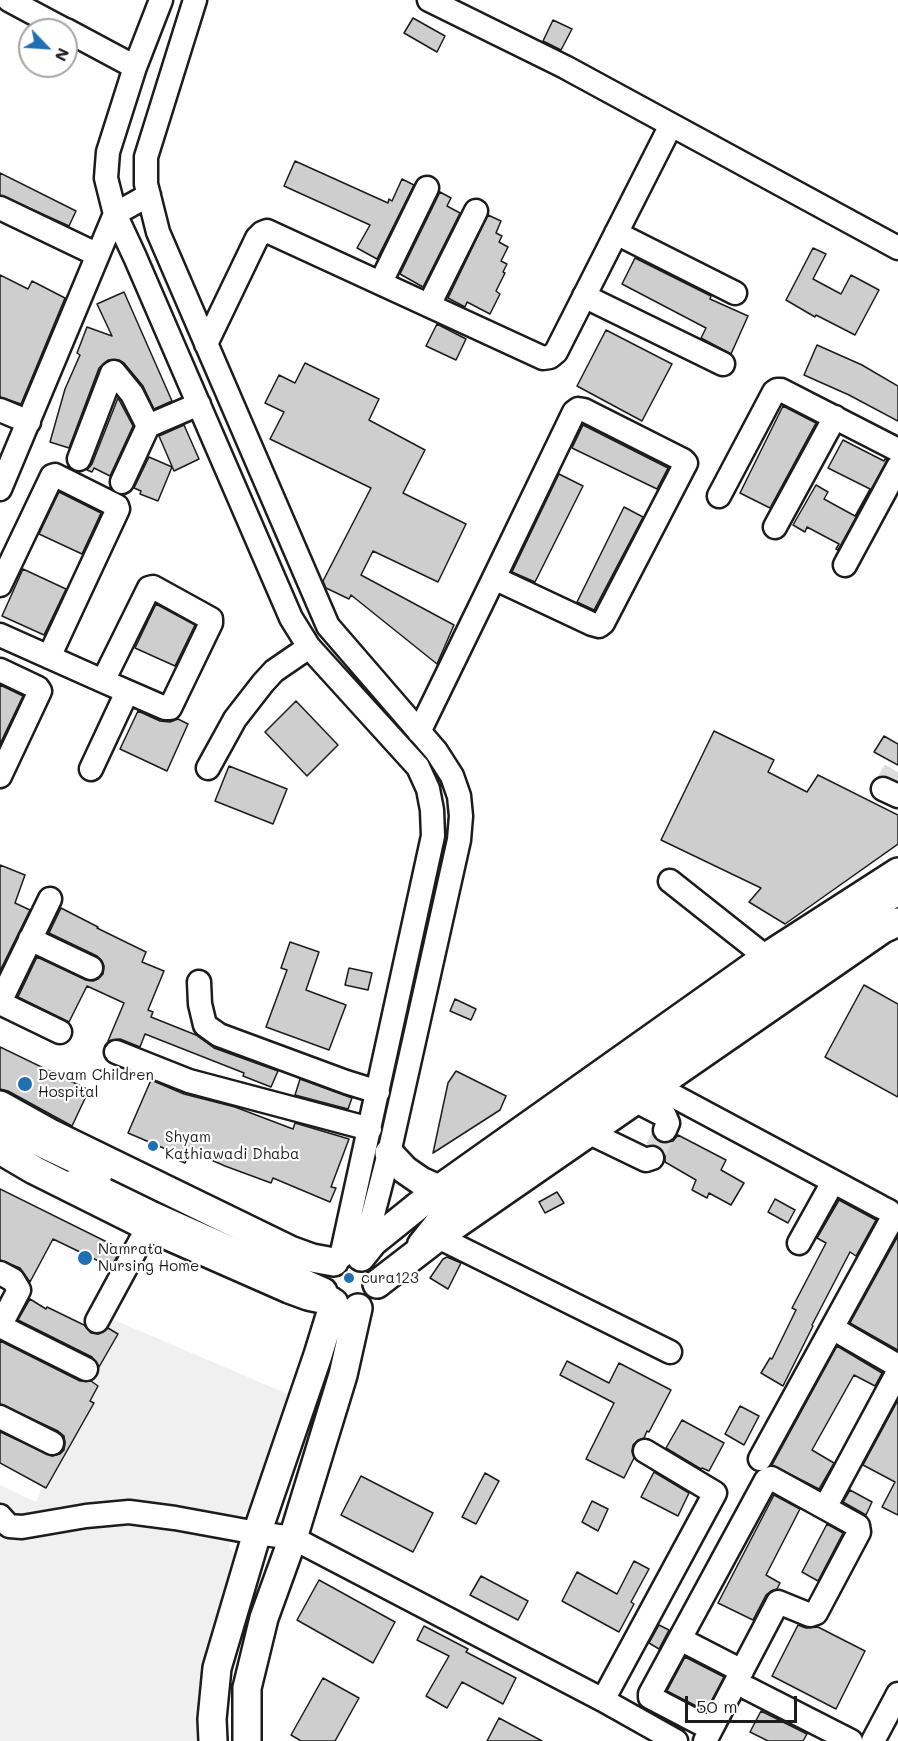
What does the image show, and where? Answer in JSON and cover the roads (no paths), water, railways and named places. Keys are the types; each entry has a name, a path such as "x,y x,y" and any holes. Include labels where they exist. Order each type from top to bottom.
{"main road":[{"path":"0,1150 34,1170 148,1227 308,1296 341,1279 373,1267 377,1284 438,1237 647,1094 882,920 898,872"},
{"path":"213,1741 212,1719 217,1668 257,1533 311,1378 341,1279 381,1236 452,1192 766,957 882,920"},
{"path":"0,1106 290,1250 341,1279"},
{"path":"389,1153 405,1170 421,1181 452,1192"},
{"path":"247,1741 247,1688 264,1618 293,1538 343,1375 341,1279"}],"street":[{"path":"9,0 45,9"},
{"path":"161,0 135,67 108,152 106,178 115,214 291,618 309,647 418,767 428,789 433,836 370,1129 341,1279"},
{"path":"195,0 147,157 145,173 158,232 328,626 436,751 452,776 459,796 461,816 459,840 389,1153 370,1226 341,1279"},
{"path":"429,0 565,67 898,248"},
{"path":"78,36 135,67"},
{"path":"206,344 261,232 267,231 543,358 550,357 556,352 671,125"},
{"path":"381,282 427,188"},
{"path":"0,489 115,214 149,195"},
{"path":"0,208 98,255"},
{"path":"429,305 476,211"},
{"path":"616,233 735,293"},
{"path":"584,296 723,364"},
{"path":"79,459 114,372 132,394 148,426"},
{"path":"719,496 777,390 898,450"},
{"path":"122,482 148,426 199,404"},
{"path":"419,732 574,412 578,409 584,410 683,460 686,464 603,623 599,626 494,578"},
{"path":"0,410 29,422"},
{"path":"775,527 835,417"},
{"path":"845,565 898,467"},
{"path":"0,585 52,476 55,475 117,506 49,657"},
{"path":"0,635 127,692 170,708 211,623 208,616 153,587 149,588 103,681"},
{"path":"208,768 235,719 263,683 274,671 309,647"},
{"path":"0,670 38,688 40,692 0,776"},
{"path":"91,768 127,692"},
{"path":"670,881 766,957"},
{"path":"882,920 898,893"},
{"path":"50,898 0,1002 60,1032"},
{"path":"407,1260 446,1210 452,1192 882,920 898,901"},
{"path":"30,939 91,968"},
{"path":"199,982 200,1004 205,1025 219,1035 378,1092"},
{"path":"116,1052 189,1081 370,1129"},
{"path":"386,1052 410,1058"},
{"path":"647,1094 665,1116 668,1123 665,1130"},
{"path":"647,1094 833,1182 889,1211 893,1217 834,1329 760,1459"},
{"path":"0,1126 280,1261 341,1279"},
{"path":"590,1133 646,1160 652,1158"},
{"path":"0,1138 40,1160 148,1211 341,1279"},
{"path":"799,1243 833,1182"},
{"path":"97,1321 148,1227"},
{"path":"438,1237 670,1352"},
{"path":"0,1273 13,1280 19,1290 0,1326 86,1369"},
{"path":"834,1329 898,1366"},
{"path":"828,1502 898,1372"},
{"path":"0,1417 52,1443"},
{"path":"603,1700 715,1493 645,1451"},
{"path":"771,1478 858,1526 859,1532 816,1613 810,1615 778,1602 745,1680 708,1735 650,1696 680,1639 766,1480 771,1478"},
{"path":"3,1527 38,1526 86,1516 129,1512 293,1538 603,1700 676,1741"},
{"path":"680,1639 745,1680 851,1741"},
{"path":"873,1741 898,1694"}],"tunnel":[{"path":"883,789 898,764"},
{"path":"652,1158 665,1130"}],"place":[{"name":"Devam Children Hospital","path":"25,1084"},
{"name":"Shyam Kathiawadi Dhaba","path":"153,1146"},
{"name":"Namrata Nursing Home","path":"85,1258"},
{"name":"cura123","path":"349,1278"}]}
